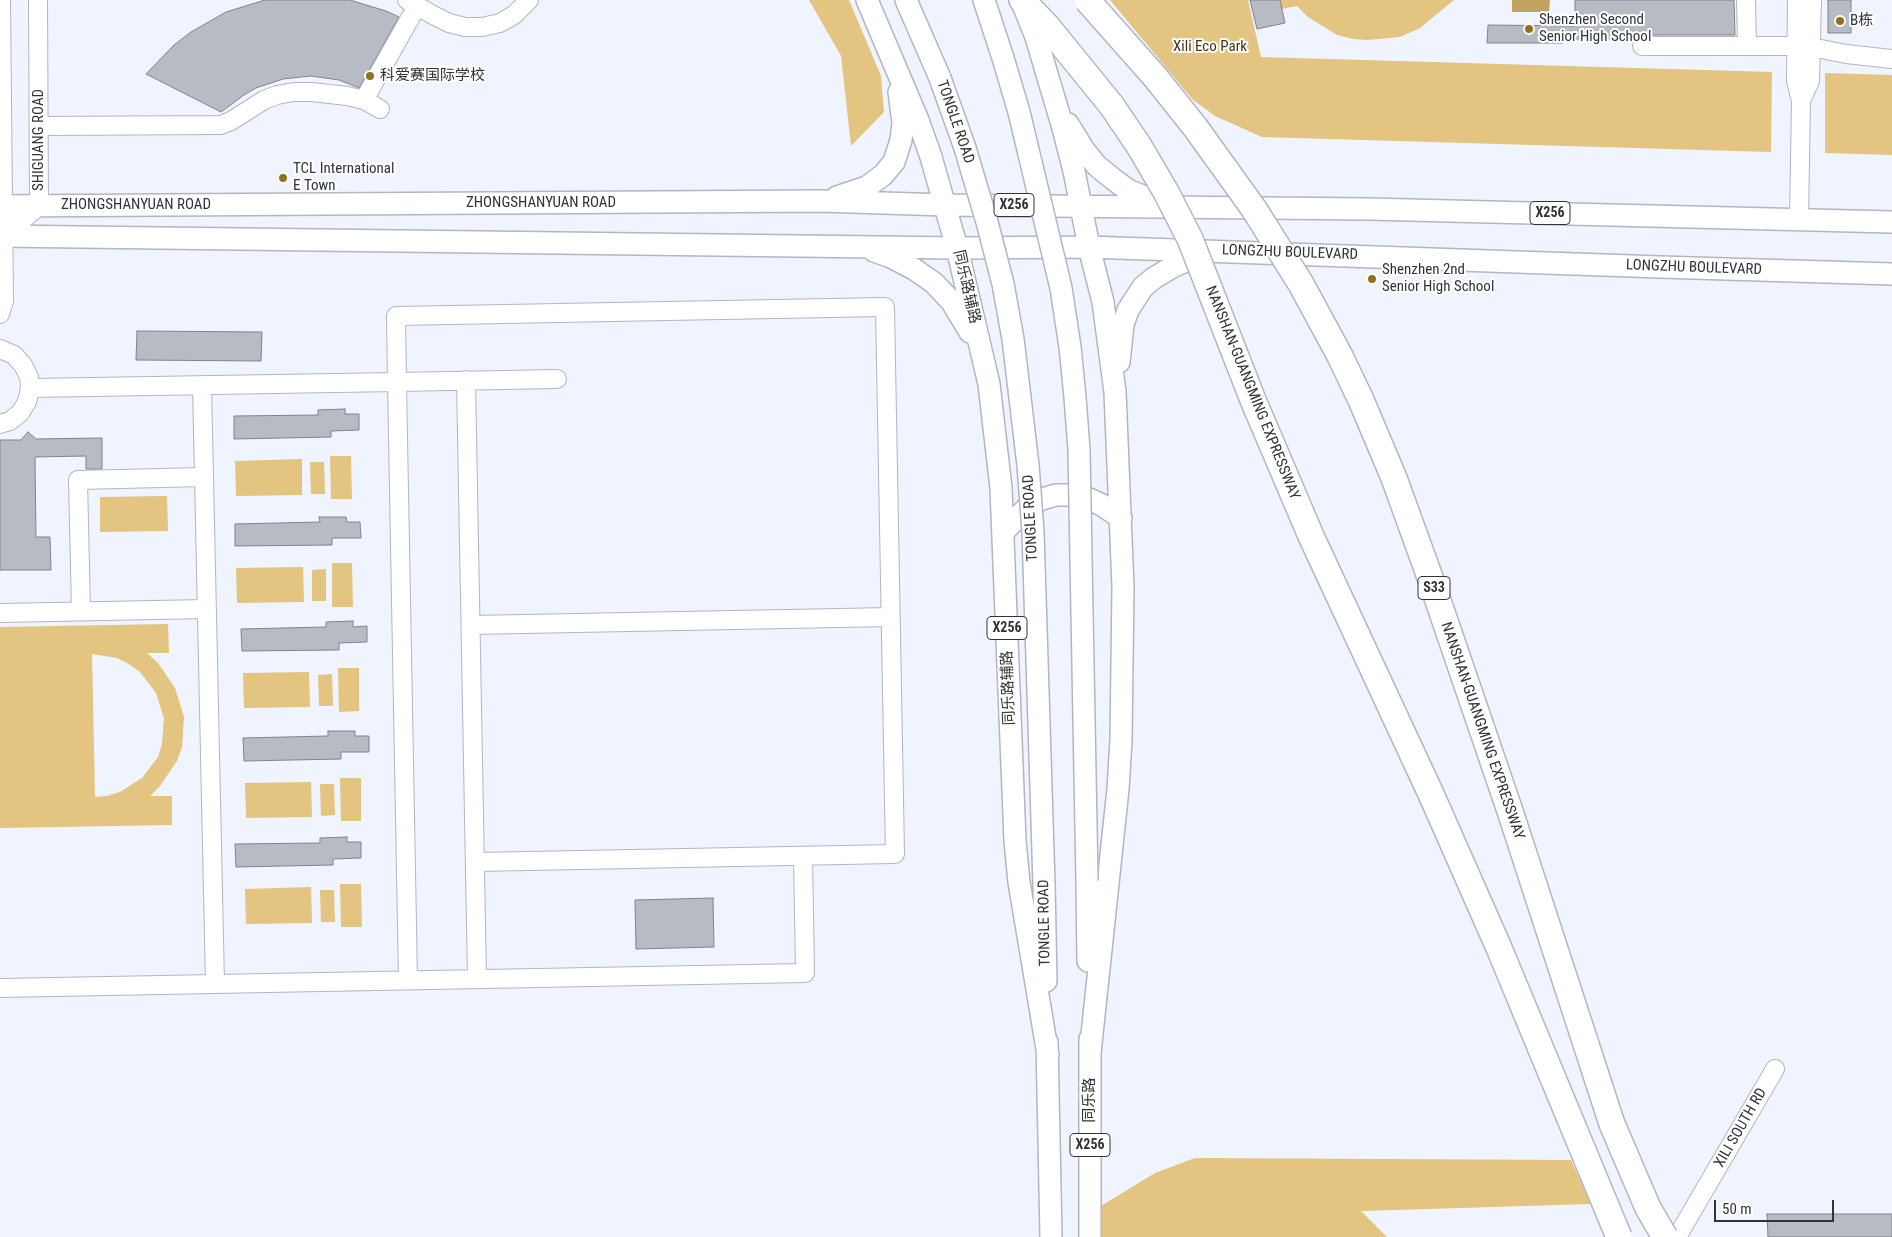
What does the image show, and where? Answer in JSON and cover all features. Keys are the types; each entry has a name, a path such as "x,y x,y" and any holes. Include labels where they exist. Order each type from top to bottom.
{"highway":[{"name":"NANSHAN-GUANGMING EXPRESSWAY","path":"1022,0 1047,26 1112,106 1148,161 1190,239 1311,536 1431,794 1483,912 1619,1237"},
{"name":"NANSHAN-GUANGMING EXPRESSWAY","path":"1087,0 1156,78 1201,135 1259,217 1301,284 1340,356 1361,400 1394,478 1432,583 1510,811 1612,1124 1648,1208 1665,1237"}],"main road":[{"path":"820,201 867,187 894,162 900,146 903,123 895,63 867,0"},
{"name":"TONGLE ROAD","path":"906,0 940,78 965,148 988,222 1003,284 1015,358 1028,465 1033,532 1048,1055"},
{"path":"984,0 1019,112 1061,288 1076,397 1079,460 1090,1053"},
{"path":"1022,0 1036,37 1063,128 1089,246"},
{"name":"同乐路辅路","path":"895,63 918,120 946,205 989,384 1002,488 1015,841 1019,882 1048,1055"},
{"path":"1056,105 1084,150 1097,166 1128,190 1148,199 1170,205 1207,208"},
{"name":"ZHONGSHANYUAN ROAD","path":"1,206 820,201 946,205 1081,206"},
{"name":"X256","path":"1081,206 1399,210 1892,222"},
{"path":"1,236 957,248"},
{"path":"860,246 891,257 914,269 934,283 952,302 968,328 989,384"},
{"name":"X256","path":"1089,246 1103,302 1115,392 1123,587 1121,740 1118,790 1090,1053"},
{"name":"LONGZHU BOULEVARD","path":"957,248 1089,246 1892,274"},
{"name":"X256","path":"1115,392 1123,325 1135,297 1143,286 1154,278 1174,266 1212,250"},
{"path":"1004,531 1028,506 1056,495 1072,495 1089,499 1121,518"},
{"name":"同乐路","path":"1090,1053 1090,1237"},
{"name":"X256","path":"1048,1055 1051,1237"}],"street":[{"path":"0,314 4,300 1,236 1,0"},
{"name":"SHIGUANG ROAD","path":"1,236 39,206 38,0"},
{"path":"364,100 412,3 449,23 465,27 482,27 500,23 514,15 529,0"},
{"path":"1746,0 1747,46"},
{"path":"1797,0 1810,81 1801,101 1799,220"},
{"path":"1804,47 1812,0"},
{"path":"1642,46 1804,47 1892,59"},
{"path":"39,126 221,124 231,121 264,100 294,92 312,92 364,100 380,110"},
{"path":"408,980 396,316 885,307 895,854 475,862"},
{"path":"0,348 14,355 23,365 29,376 30,388 27,402 20,413 10,421 0,424"},
{"path":"30,388 557,379"},
{"path":"466,380 477,979"},
{"path":"202,385 215,984"},
{"path":"81,611 78,480 204,477"},
{"path":"0,613 207,609"},
{"path":"471,624 891,617"},
{"path":"0,988 805,973 803,856"},
{"name":"XILI SOUTH RD","path":"1677,1237 1772,1075"}],"green space":[{"path":"809,0 849,0 881,76 884,112 851,146 841,56"},
{"name":"Xili Eco Park","path":"1110,0 1248,0 1261,57 1772,72 1771,152 1262,137 1215,116 1193,100"},
{"path":"1280,0 1454,0 1420,28 1400,37 1367,40 1337,35 1308,17 1297,6 1282,9"},
{"path":"1825,73 1892,75 1892,155 1825,153"},
{"path":"330,456 351,456 352,499 331,499"},
{"path":"302,459 302,495 236,496 235,461"},
{"path":"310,462 324,462 325,494 311,494"},
{"path":"167,496 168,531 100,532 100,497"},
{"path":"332,563 352,563 353,607 332,607"},
{"path":"303,567 304,602 237,603 236,568"},
{"path":"326,569 326,601 312,601 312,570"},
{"path":"168,624 169,653 147,653 158,663 175,688 184,717 182,747 177,761 160,786 150,796 172,796 172,825 0,828 0,627","holes":["92,654 117,658 140,672 156,693 164,718 162,744 158,757 142,778 120,792 95,797"]},
{"path":"338,668 359,668 359,711 339,712"},
{"path":"309,672 310,707 244,708 243,673"},
{"path":"332,674 333,706 319,706 318,675"},
{"path":"340,778 361,778 361,821 341,821"},
{"path":"311,782 312,817 246,818 245,783"},
{"path":"320,784 334,784 335,815 321,816"},
{"path":"340,884 361,884 362,927 341,927"},
{"path":"311,887 312,923 246,924 245,889"},
{"path":"320,890 334,890 335,922 321,922"},
{"path":"1195,1158 1571,1160 1591,1204 1361,1211 1387,1237 1097,1237 1096,1209 1155,1173"}],"shaded area":[{"path":"1512,0 1550,0 1549,12 1512,12"}],"building":[{"path":"265,0 350,0 399,17 359,88 339,80 311,76 283,79 256,88 221,112 146,74 174,45 191,32 226,12"},
{"path":"1250,0 1280,0 1285,23 1257,29"},
{"path":"1575,0 1734,0 1735,35 1642,35 1635,39 1563,39 1563,43 1487,43 1488,25 1575,26"},
{"name":"B栋","path":"1828,0 1851,0 1851,33 1828,33"},
{"path":"137,331 262,332 261,361 136,360"},
{"path":"345,409 345,414 359,414 359,430 331,431 331,437 234,439 234,416 318,415 318,410"},
{"path":"28,432 36,439 102,438 102,469 86,469 86,456 35,457 36,537 50,537 51,570 0,570 0,440 21,440"},
{"path":"319,517 346,517 347,522 360,522 361,538 332,538 332,545 235,546 235,524 320,522"},
{"path":"353,621 353,627 367,626 367,642 339,643 339,650 242,651 241,629 326,627 326,622"},
{"path":"328,731 355,731 355,736 369,736 369,752 341,752 341,759 244,761 243,738 328,736"},
{"path":"347,837 347,842 361,842 361,858 333,859 333,865 236,867 235,844 320,843 320,838"},
{"path":"713,898 714,947 636,949 635,900"},
{"path":"1767,1214 1892,1214 1892,1237 1768,1237"}],"place":[{"name":"B栋","path":"1840,21"},
{"name":"Shenzhen Second Senior High School","path":"1529,29"},
{"name":"科爱赛国际学校","path":"370,76"},
{"name":"TCL International E Town","path":"283,178"},
{"name":"Shenzhen 2nd Senior High School","path":"1372,279"}]}
